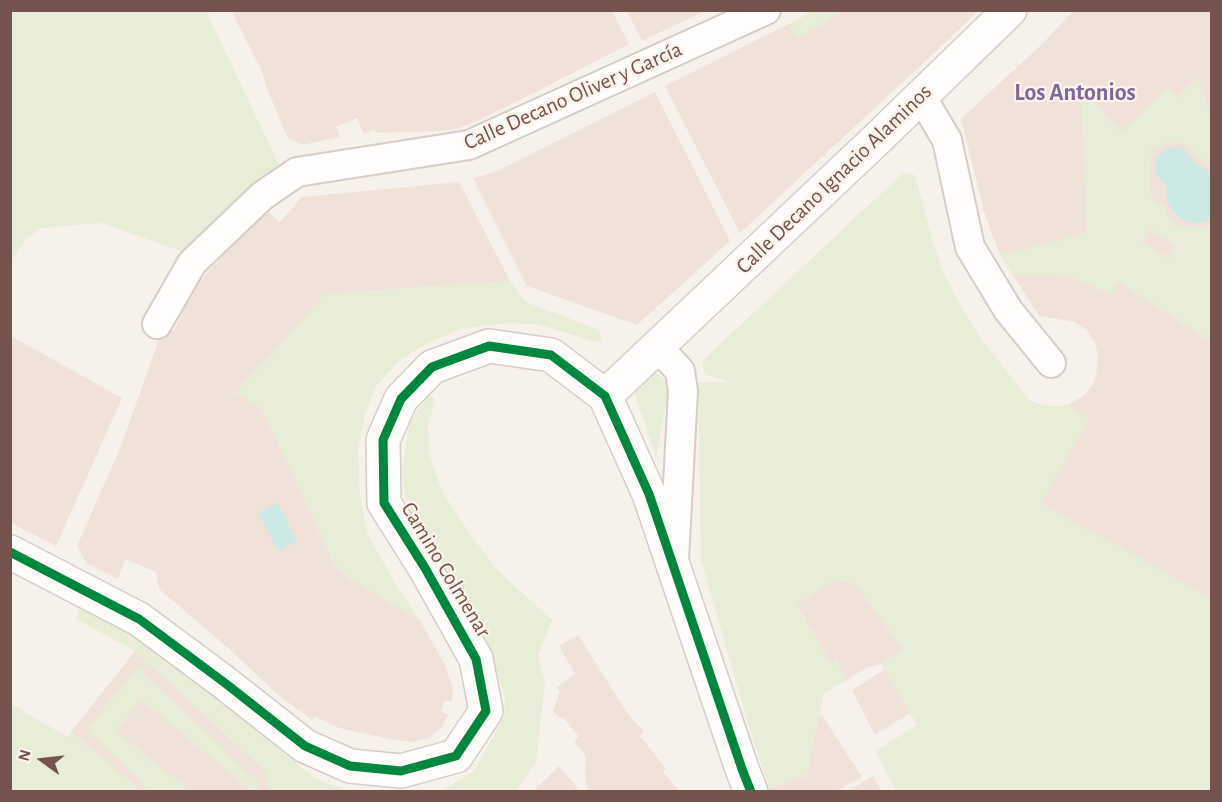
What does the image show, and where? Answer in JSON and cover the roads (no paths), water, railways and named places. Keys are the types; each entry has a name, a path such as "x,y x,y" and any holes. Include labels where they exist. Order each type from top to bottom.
{"main road":[{"name":"Calle Decano Ignacio Alaminos","path":"604,396 850,165 1010,10"},
{"name":"Camino Colmenar","path":"10,552 139,619 305,746 350,766 401,771 456,756 486,711 476,659 425,568 384,503 383,440 400,399 432,367 489,346 551,355 604,396 649,494 751,792"}],"street":[{"name":"Calle Decano Oliver y García","path":"157,324 192,263 262,195 297,172 469,145 766,10"},
{"path":"921,96 947,140 970,247 1008,310 1051,363"},
{"path":"657,346 680,371 683,391 673,564"}],"water":[{"path":"1170,148 1179,148 1187,152 1195,164 1211,172 1211,218 1204,222 1192,223 1181,219 1172,211 1167,200 1167,188 1156,173 1155,165 1157,157"},
{"path":"278,503 297,541 278,551 259,513"}],"district":[{"name":"Los Antonios","path":"1075,93"}]}
